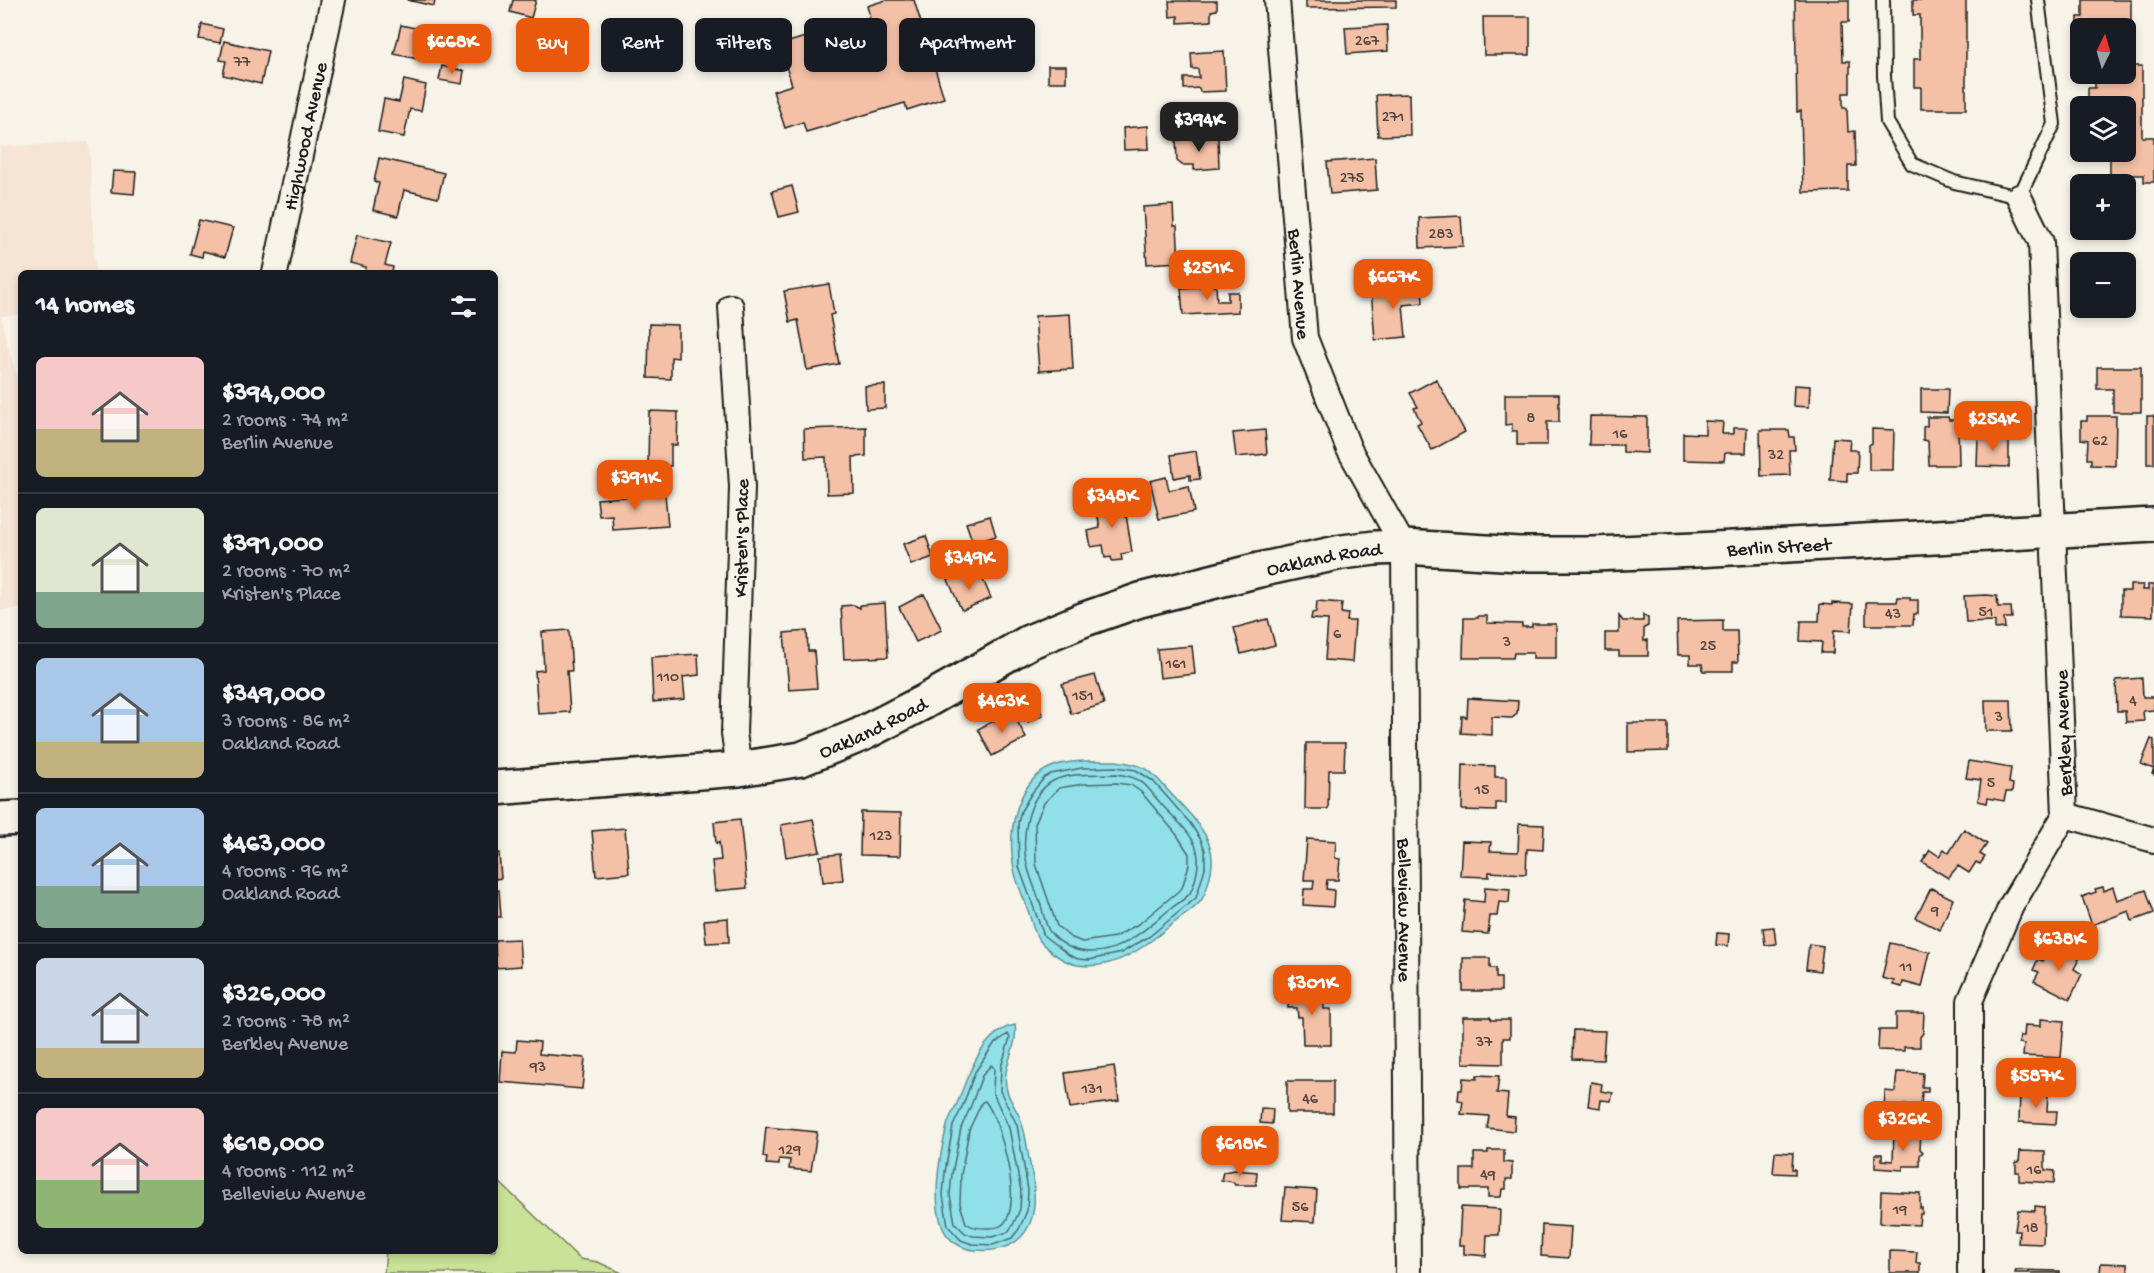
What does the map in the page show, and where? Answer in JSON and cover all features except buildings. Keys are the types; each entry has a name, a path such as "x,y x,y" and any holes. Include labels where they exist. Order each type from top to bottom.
{"main road":[{"name":"Berlin Street","path":"1404,547 1519,554 1593,554 2154,525"},
{"name":"Oakland Road","path":"498,788 739,769 801,759 860,735 924,702 1029,642 1107,611 1140,600 1332,554 1375,548 1404,547"},
{"path":"0,819 18,818"}],"street":[{"name":"Highwood Avenue","path":"276,270 333,0"},
{"name":"Berlin Avenue","path":"1277,0 1305,338 1349,449 1404,547"},
{"name":"Berkley Avenue","path":"1970,1273 1970,1001 2011,906 2065,815 2055,530 2041,242 2019,198"},
{"name":"Kristen's Place","path":"731,307 742,487 734,733 739,769"},
{"name":"Belleview Avenue","path":"1404,547 1408,1273"},
{"path":"2065,815 2154,840"}],"lane":[{"path":"1882,0 1887,122 1912,164 1954,182 2019,198 2054,124 2038,0"}],"shaded area":[{"path":"89,142 95,270 18,270 18,315 1,316 18,379 18,609 0,610 0,147"}],"green space":[{"path":"498,1181 580,1259 598,1262 622,1273 384,1273 386,1254 498,1254"}],"water":[{"path":"1116,761 1138,765 1151,772 1193,818 1204,833 1211,850 1210,875 1205,894 1200,902 1143,947 1106,964 1078,965 1052,952 1043,945 1036,934 1015,874 1012,856 1013,826 1021,798 1028,786 1049,768 1073,762"},
{"path":"1015,1025 1016,1033 1005,1082 1008,1095 1021,1120 1025,1137 1034,1187 1032,1218 1021,1237 1012,1244 1002,1248 975,1250 960,1246 948,1237 939,1217 937,1191 942,1150 949,1119 972,1066 994,1035"}]}
